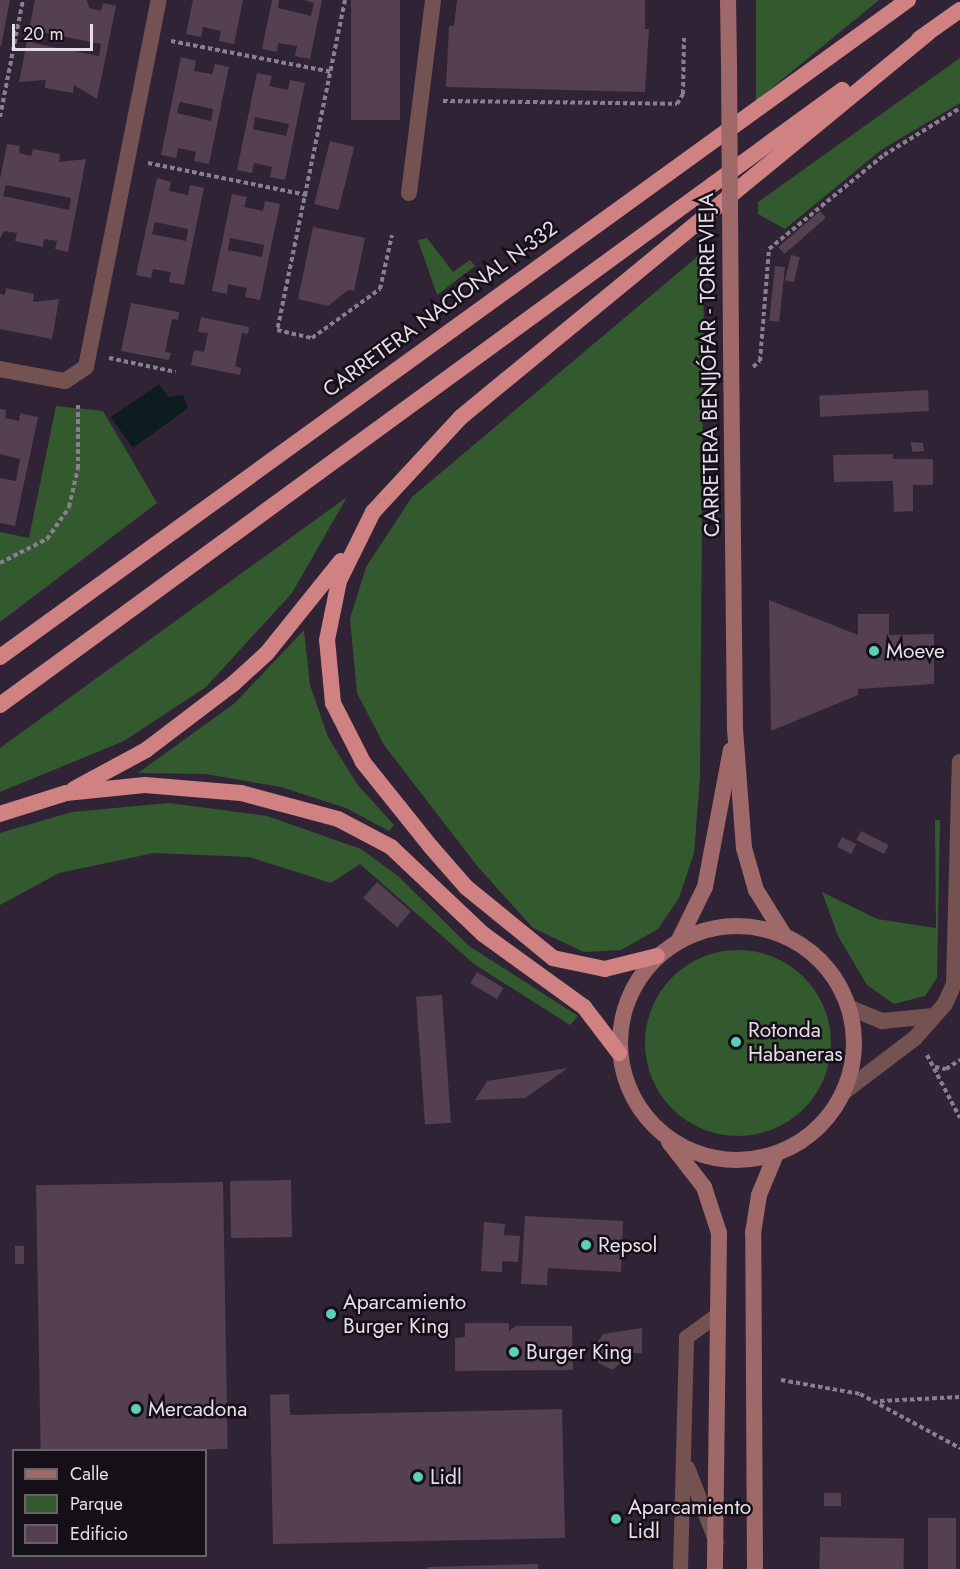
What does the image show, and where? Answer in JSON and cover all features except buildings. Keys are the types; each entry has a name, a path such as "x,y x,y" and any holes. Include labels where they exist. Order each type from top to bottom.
{"highway":[{"name":"CARRETERA NACIONAL N-332","path":"0,657 908,0"},
{"path":"0,705 810,111 960,10"},
{"path":"0,814 66,793 146,750 233,684 267,653 352,547 403,475 461,417 927,34"},
{"path":"352,547 332,608 328,671 333,703 363,762 466,886 537,948 588,968 657,956"},
{"path":"66,793 196,787 288,804 369,833 415,867 483,934 584,1008 619,1053"}],"main road":[{"name":"CARRETERA BENIJÓFAR - TORREVIEJA","path":"728,0 735,729 749,870 784,935"},
{"name":"CARRETERA BENIJÓFAR - TORREVIEJA","path":"679,940 705,887 735,729"},
{"path":"661,1132 703,1155 752,1159 776,1154 813,1132 844,1092 855,1042 850,1008 827,967 784,935 731,925 679,940 657,956 627,1000 619,1053 634,1100 704,1187 714,1211 718,1314 718,1545 715,1569"},
{"path":"755,1569 753,1233 759,1195 776,1154"}],"street":[{"path":"0,369 56,381 77,376 89,358 159,0"},
{"path":"409,193 433,0"},
{"path":"844,1092 935,1016 954,984 960,762"},
{"path":"850,1008 882,1021 935,1016"}],"lane":[{"path":"680,1569 686,1337 718,1314"},
{"path":"684,1456 698,1506 718,1545"}],"path":[{"path":"0,117 23,0"},
{"path":"345,0 278,330 312,338 380,289 392,235"},
{"path":"438,101 677,104 683,94 684,38"},
{"path":"170,41 332,72"},
{"path":"753,368 759,362 770,249 884,155 960,108"},
{"path":"146,163 306,195"},
{"path":"108,358 176,372"},
{"path":"0,563 47,539 69,507 78,469 78,405"},
{"path":"927,1046 960,1118"},
{"path":"935,1067 945,1070 960,1060"},
{"path":"781,1380 830,1385 878,1401 960,1448"},
{"path":"878,1401 960,1397"}],"green space":[{"path":"756,0 879,0 756,101"},
{"path":"960,58 960,103 881,150 785,229 758,214 758,202"},
{"path":"427,238 453,272 470,260 475,266 437,295 418,240"},
{"path":"704,251 700,777 694,853 679,898 658,929 621,950 584,952 533,928 478,867 384,745 357,693 350,619 366,567 412,497"},
{"path":"56,406 103,411 157,503 0,622 0,532 29,538"},
{"path":"347,497 292,593 206,687 124,741 0,792 0,748"},
{"path":"304,630 310,685 328,737 357,784 394,825 389,831 346,808 281,787 205,774 138,773 235,703"},
{"path":"169,803 267,816 361,849 398,876 469,946 578,1016 570,1025 474,964 360,864 331,883 249,857 154,853 59,873 0,905 0,833 72,812"},
{"path":"935,820 940,820 937,978 925,996 894,1004 867,985 838,936 822,892 877,919 936,928"},
{"path":"738,950 774,957 804,977 824,1007 831,1043 824,1079 804,1109 774,1129 738,1136 702,1129 672,1109 652,1079 645,1043 652,1007 672,977 702,957"}],"shaded area":[{"path":"159,384 168,397 183,395 188,408 133,448 111,417"}],"place":[{"name":"Moeve","path":"874,651"},
{"name":"Rotonda Habaneras","path":"736,1042"},
{"name":"Repsol","path":"586,1245"},
{"name":"Aparcamiento Burger King","path":"331,1314"},
{"name":"Burger King","path":"514,1352"},
{"name":"Mercadona","path":"136,1409"},
{"name":"Lidl","path":"418,1477"},
{"name":"Aparcamiento Lidl","path":"616,1519"}]}
